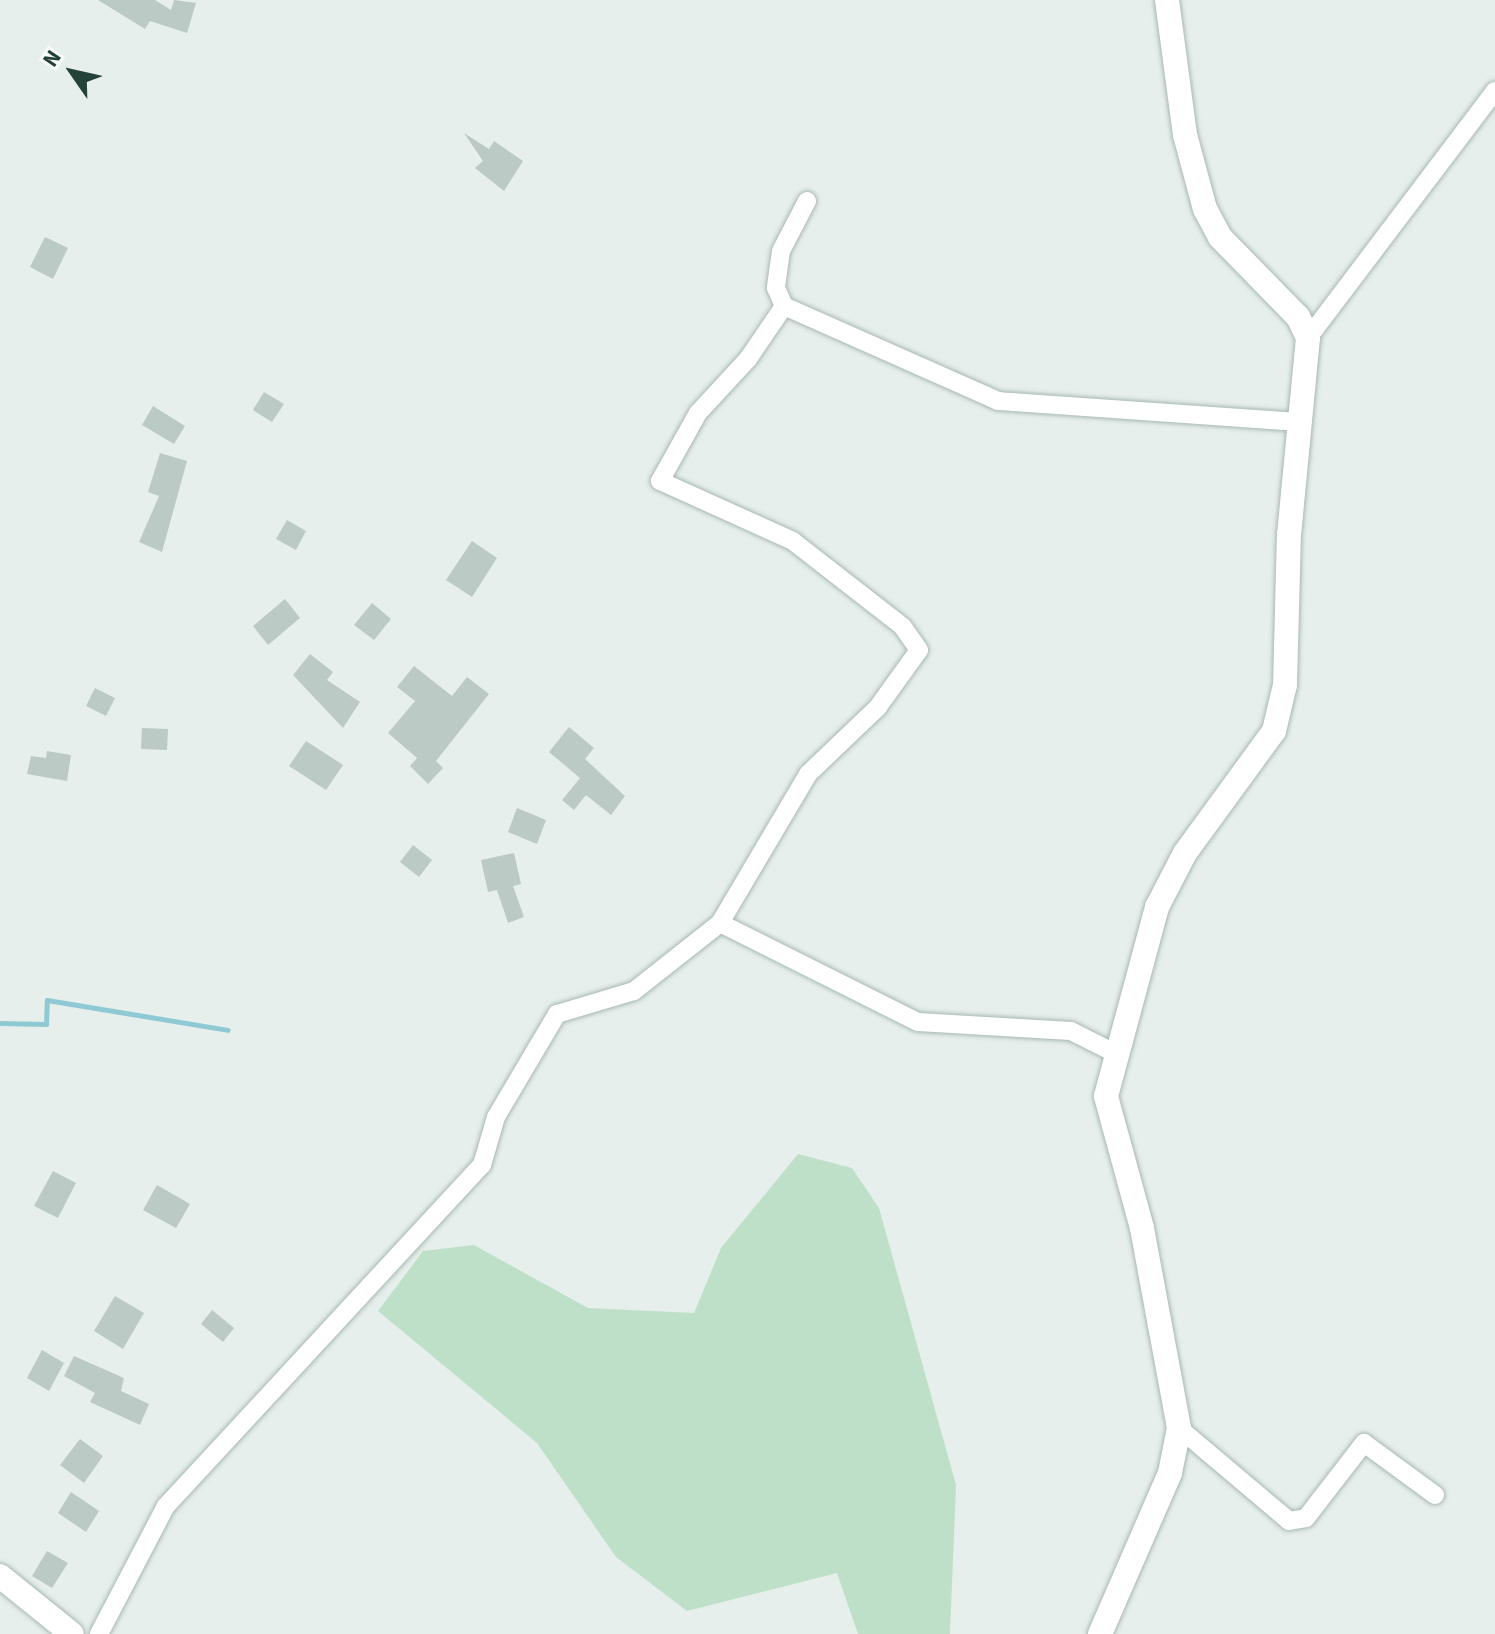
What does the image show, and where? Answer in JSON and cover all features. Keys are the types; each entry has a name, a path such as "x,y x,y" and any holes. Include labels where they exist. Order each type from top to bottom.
{"street":[{"path":"1100,1634 1170,1473 1179,1428 1142,1228 1115,1148 1106,1096 1115,1053 1157,907 1185,853 1274,731 1285,685 1300,422 1308,338 1298,317 1220,237 1205,209 1185,135 1167,0"},
{"path":"1308,338 1495,91"},
{"path":"807,201 781,251 776,288 784,306 998,401 1300,422"},
{"path":"99,1634 166,1506 482,1165 496,1117 557,1014 634,991 720,923 808,774 878,707 919,650 902,626 793,541 660,481 698,413 748,359 784,306"},
{"path":"720,923 918,1022 1071,1031 1115,1053"},
{"path":"1179,1428 1289,1521 1306,1518 1364,1443 1435,1495"},
{"path":"0,1576 72,1634"}],"green space":[{"path":"798,1154 852,1168 879,1208 956,1485 950,1634 858,1634 837,1573 687,1611 616,1557 537,1443 378,1311 423,1251 474,1245 588,1308 694,1313 721,1248"}],"building":[{"path":"98,0 155,0 171,10 174,0 196,3 187,33 150,21 145,29"},
{"path":"464,133 489,149 494,141 523,161 504,191 475,168 483,161"},
{"path":"45,237 68,248 53,279 30,267"},
{"path":"264,392 284,404 272,422 253,410"},
{"path":"153,406 185,426 174,444 142,425"},
{"path":"160,453 187,461 162,552 139,542 159,496 148,492"},
{"path":"287,520 306,531 296,550 276,539"},
{"path":"472,541 497,558 472,597 446,580"},
{"path":"285,599 300,618 268,645 253,626"},
{"path":"372,603 391,619 374,640 354,625"},
{"path":"310,654 333,672 327,680 360,702 343,728 293,675"},
{"path":"414,666 452,696 467,677 489,694 436,761 443,768 428,784 410,766 417,758 388,733 415,701 397,687"},
{"path":"95,688 115,698 106,716 86,706"},
{"path":"569,727 594,748 585,759 625,796 611,815 586,795 574,810 562,800 580,778 549,752"},
{"path":"142,728 168,729 167,750 141,749"},
{"path":"306,741 343,765 326,790 289,766"},
{"path":"47,751 71,755 67,781 27,774 31,756 46,758"},
{"path":"517,808 546,820 537,844 508,832"},
{"path":"413,845 432,860 419,877 400,862"},
{"path":"514,853 521,884 513,886 524,917 508,923 497,890 488,892 481,860"},
{"path":"53,1171 76,1183 58,1218 34,1206"},
{"path":"157,1185 190,1204 176,1228 143,1210"},
{"path":"115,1296 144,1313 123,1349 94,1331"},
{"path":"212,1310 234,1328 223,1342 201,1324"},
{"path":"42,1350 64,1363 49,1391 27,1378"},
{"path":"74,1356 124,1378 121,1391 149,1404 140,1425 90,1402 95,1393 64,1376"},
{"path":"80,1439 103,1456 84,1483 60,1465"},
{"path":"71,1492 99,1511 86,1532 58,1513"},
{"path":"47,1551 68,1563 52,1588 32,1576"}],"waterway":[{"path":"0,1023 46,1024 47,1000 228,1030"}]}
